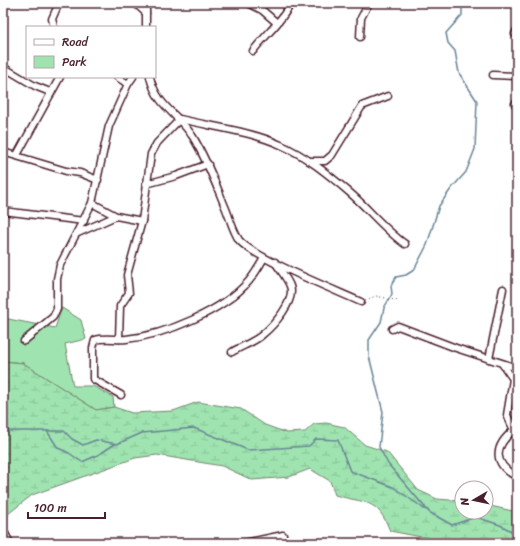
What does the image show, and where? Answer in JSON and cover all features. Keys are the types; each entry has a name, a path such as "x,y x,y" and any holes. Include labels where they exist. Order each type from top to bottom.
{"street":[{"path":"54,26 52,19 59,3"},
{"path":"135,3 146,13"},
{"path":"146,3 146,26"},
{"path":"248,3 262,10 277,23"},
{"path":"253,51 265,35 286,14 291,3"},
{"path":"360,37 361,18 369,3"},
{"path":"3,67 35,86 50,92"},
{"path":"493,75 517,76"},
{"path":"17,155 50,92 59,78"},
{"path":"119,78 128,84"},
{"path":"24,342 53,317 56,309 56,279 60,264 78,233 92,203 108,126 132,78"},
{"path":"150,78 156,96 163,106 180,119 193,137 208,164 239,240 245,246 264,258 361,302"},
{"path":"309,161 325,161 332,155 362,106 388,96"},
{"path":"180,119 263,138 281,145 309,161 365,205 395,237 405,244"},
{"path":"119,339 120,306 129,293 127,275 142,222 150,154 180,119"},
{"path":"3,152 98,180"},
{"path":"146,184 176,176 208,164"},
{"path":"92,203 116,216 142,222"},
{"path":"3,211 84,221"},
{"path":"78,233 116,216"},
{"path":"121,395 97,383 92,375 93,348 95,340 119,339 152,333 205,313 232,297 249,281 264,258"},
{"path":"232,352 262,335 282,314 288,302 291,295 290,287 275,262"},
{"path":"489,359 503,289"},
{"path":"392,329 398,326 503,365 517,368"},
{"path":"502,443 517,438 508,415 515,378 503,365"},
{"path":"514,430 502,443 498,457 502,468 517,477"},
{"path":"3,530 10,543"},
{"path":"244,543 283,535"}],"path":[{"path":"361,302 376,296 399,301"}],"green space":[{"path":"62,308 81,320 86,339 65,344 73,386 93,386 113,397 114,407 96,410 23,363 3,361 3,318 55,328"},
{"path":"3,361 23,363 96,410 114,407 132,413 173,411 198,402 241,409 265,425 287,433 305,432 314,424 326,423 344,427 365,445 387,452 418,490 437,499 454,500 454,520 494,520 494,507 517,512 517,543 453,543 390,531 380,512 375,507 362,501 335,495 330,481 310,469 289,477 252,480 222,466 157,455 135,458 32,495 3,518"}],"waterway":[{"path":"429,512 388,464 379,447 383,412 369,356 369,340 381,322 384,308 392,294 391,286 396,277 406,275 414,270 427,245 439,206 466,172 475,149 477,101 459,73 455,51 448,43 446,33 462,15 462,3"},
{"path":"3,431 64,431 72,439 83,445 96,440 117,444 142,433 194,428 248,450 309,446 316,439 338,440 350,471 393,487 426,510"},
{"path":"47,431 58,448 69,453 82,462 98,455 115,444"},
{"path":"429,512 452,525 476,517 500,525 517,534"}]}
